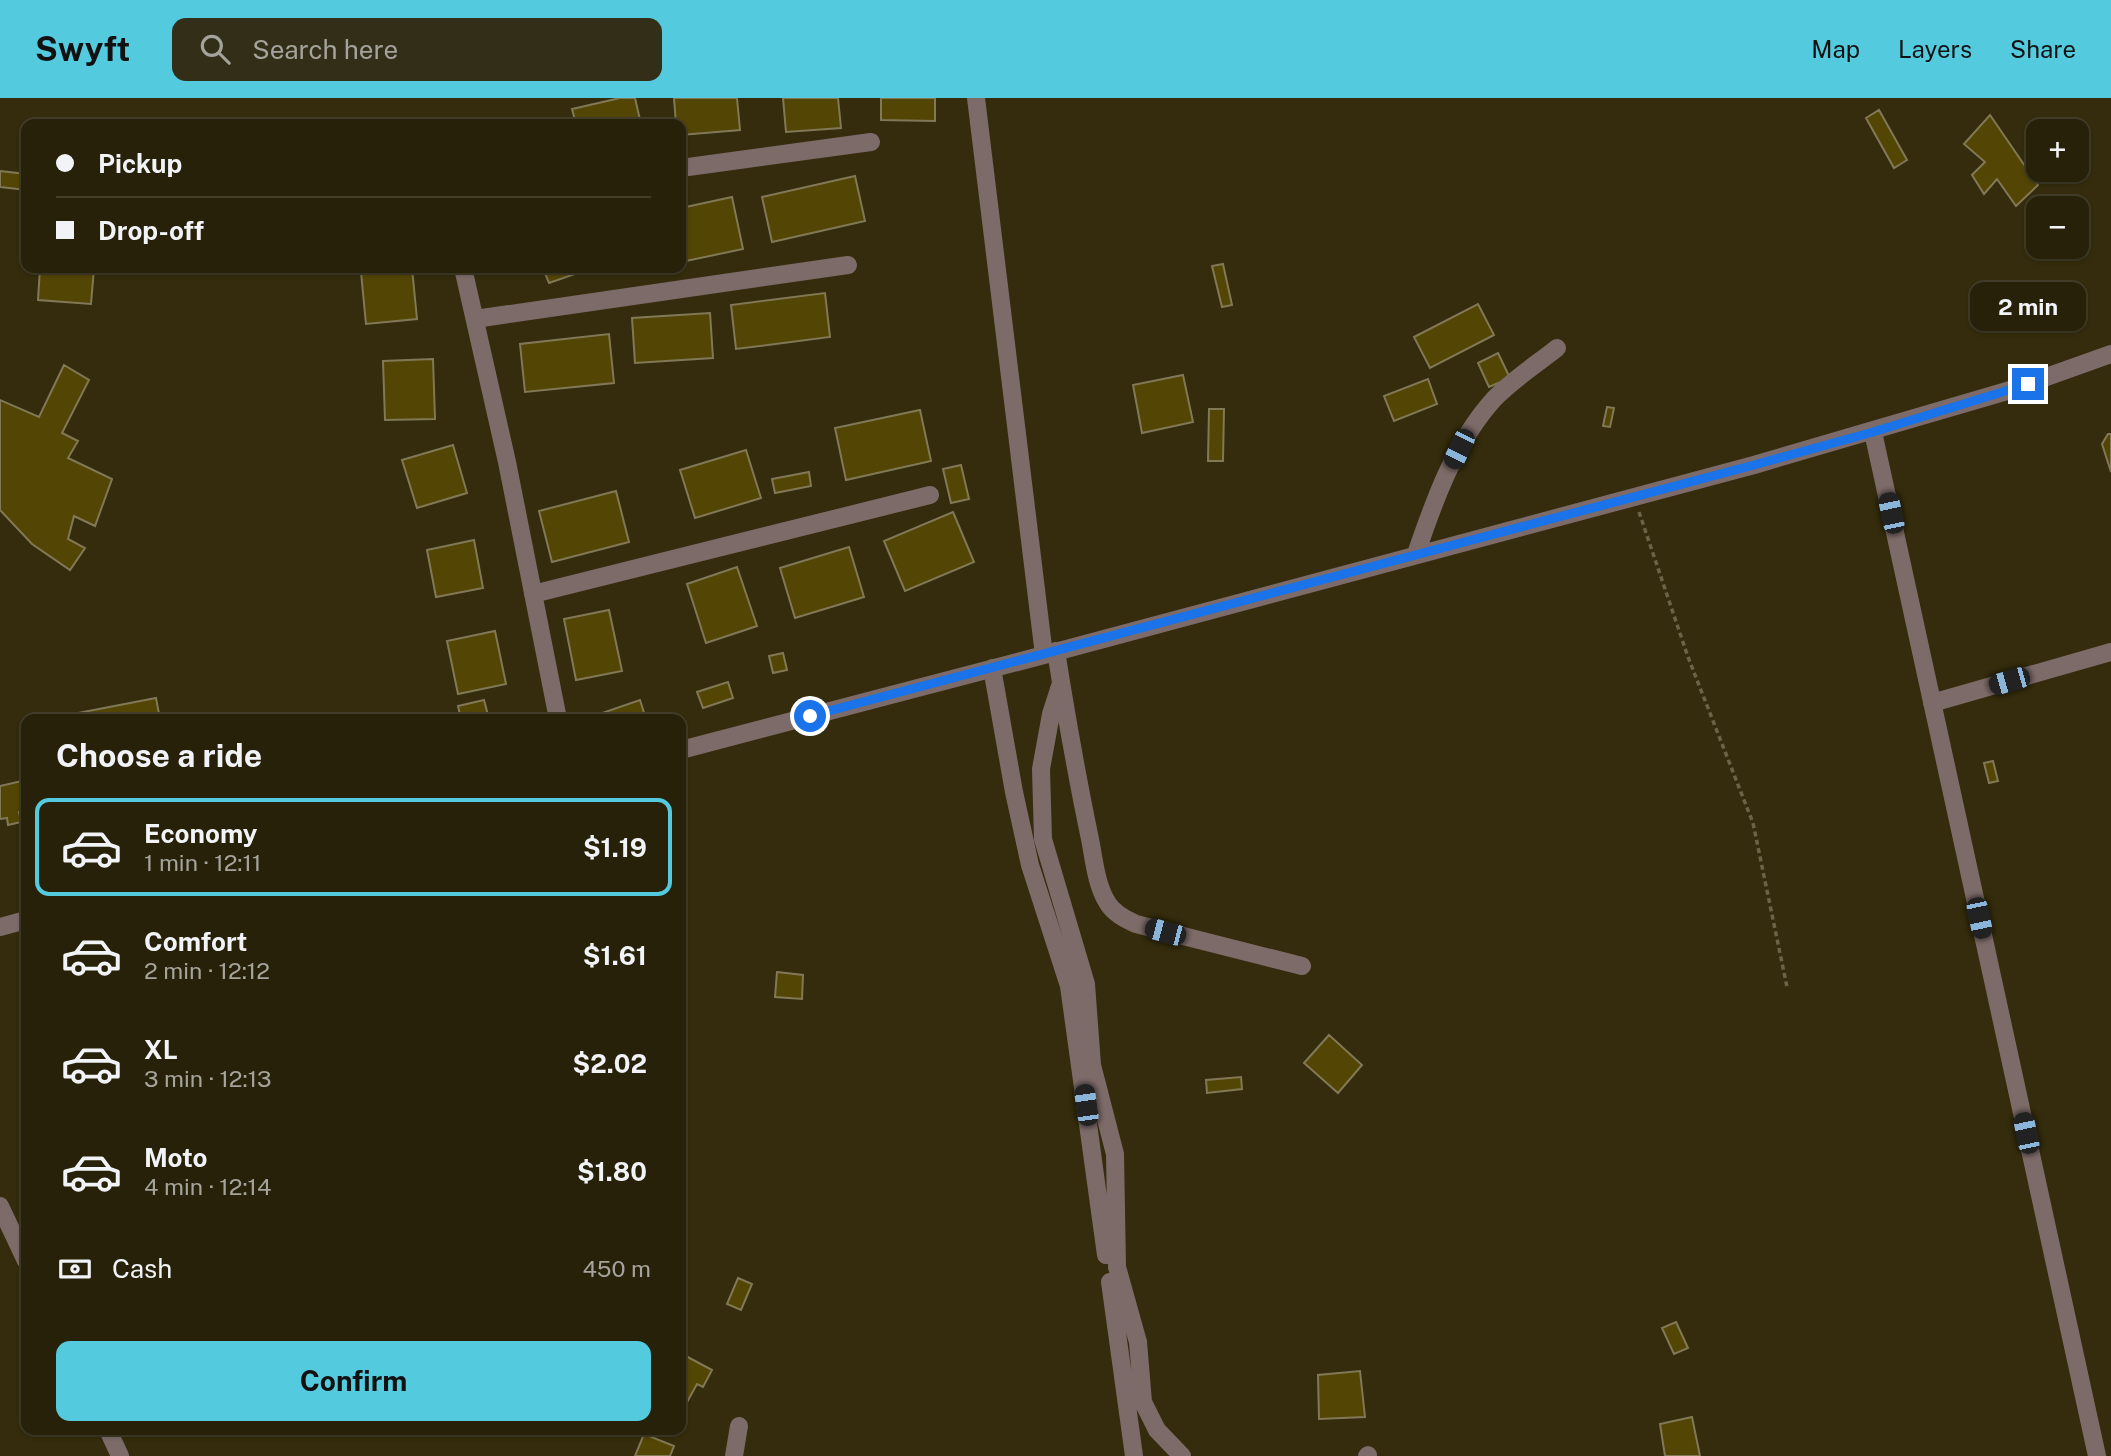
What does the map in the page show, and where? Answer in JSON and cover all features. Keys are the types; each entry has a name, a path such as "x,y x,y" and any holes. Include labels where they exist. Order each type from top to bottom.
{"street":[{"path":"976,98 1050,653 1061,682 1078,782 1104,896 1108,905 1136,925 1302,966"},
{"path":"686,167 871,142"},
{"path":"475,319 848,265"},
{"path":"464,273 557,714"},
{"path":"1416,554 1434,501 1459,449 1494,399 1557,348"},
{"path":"686,749 1873,432 2007,391 2111,354"},
{"path":"1873,432 2097,1456"},
{"path":"533,594 930,495"},
{"path":"1932,703 2111,652"},
{"path":"992,668 1030,865 1069,986 1134,1456"},
{"path":"1061,682 1051,714 1041,769 1043,839 1086,984 1091,1058 1115,1154 1117,1267 1138,1342 1143,1402 1157,1430 1182,1456"},
{"path":"0,927 21,921"},
{"path":"0,1206 21,1250"},
{"path":"734,1456 739,1426"},
{"path":"110,1435 120,1456"}],"path":[{"path":"1634,496 1688,657 1753,823 1787,987"}],"building":[{"path":"620,98 635,98 640,119 575,119 572,109"},
{"path":"674,98 737,98 740,130 686,135 686,119 676,119"},
{"path":"783,98 838,98 841,128 786,132"},
{"path":"881,98 935,98 935,121 881,120"},
{"path":"1879,110 1907,160 1894,168 1866,118"},
{"path":"1990,115 2026,168 2026,182 2036,182 2038,185 2016,206 1997,179 1984,194 1972,175 1985,162 1964,144"},
{"path":"0,171 21,173 21,189 0,187"},
{"path":"855,176 865,221 772,242 762,197"},
{"path":"732,197 743,249 686,261 686,207"},
{"path":"1223,264 1232,305 1222,307 1212,266"},
{"path":"40,273 94,273 91,304 38,300"},
{"path":"361,273 412,273 417,319 366,324"},
{"path":"545,273 578,273 549,283"},
{"path":"825,293 830,337 736,349 731,305"},
{"path":"1478,304 1494,335 1430,368 1414,337"},
{"path":"710,313 713,358 635,363 632,318"},
{"path":"609,334 614,383 525,392 520,344"},
{"path":"1498,353 1510,378 1489,387 1478,363"},
{"path":"433,359 435,419 385,420 383,361"},
{"path":"64,365 89,380 62,433 78,441 68,458 112,479 95,526 74,516 68,539 85,548 70,570 32,544 0,510 0,400 39,417"},
{"path":"1183,375 1193,422 1142,433 1133,385"},
{"path":"1428,379 1437,404 1394,421 1384,396"},
{"path":"1607,407 1614,408 1610,427 1603,426"},
{"path":"1209,409 1224,409 1223,461 1208,461"},
{"path":"920,410 931,461 846,480 835,428"},
{"path":"2108,434 2111,434 2111,472 2102,444"},
{"path":"453,445 467,493 417,508 402,460"},
{"path":"746,450 761,498 695,518 680,470"},
{"path":"961,465 969,499 951,503 943,469"},
{"path":"809,472 811,486 775,493 772,479"},
{"path":"616,491 629,542 552,562 539,511"},
{"path":"953,512 974,562 905,591 884,541"},
{"path":"474,540 483,588 436,597 427,550"},
{"path":"849,547 864,597 795,618 780,568"},
{"path":"737,567 757,626 706,643 687,584"},
{"path":"609,610 622,671 576,680 564,619"},
{"path":"495,631 506,684 458,694 447,641"},
{"path":"783,653 787,670 773,673 769,656"},
{"path":"728,682 733,698 703,708 697,692"},
{"path":"156,698 159,714 78,714"},
{"path":"484,700 488,714 460,714 458,706"},
{"path":"640,700 644,714 602,714"},
{"path":"1993,761 1998,781 1989,783 1984,763"},
{"path":"21,781 21,822 8,825 7,818 0,819 0,786"},
{"path":"777,972 803,975 802,999 775,997"},
{"path":"1329,1035 1362,1065 1338,1093 1304,1063"},
{"path":"1241,1077 1242,1089 1207,1093 1206,1080"},
{"path":"738,1278 752,1284 741,1310 727,1304"},
{"path":"1676,1322 1688,1348 1674,1354 1662,1328"},
{"path":"686,1356 712,1370 703,1387 697,1384 686,1404"},
{"path":"1360,1371 1365,1417 1319,1419 1318,1375"},
{"path":"1692,1417 1700,1456 1665,1456 1660,1424"},
{"path":"644,1435 674,1446 670,1456 635,1456"}],"route":[{"path":"810,716 1754,465 2028,384"}]}
